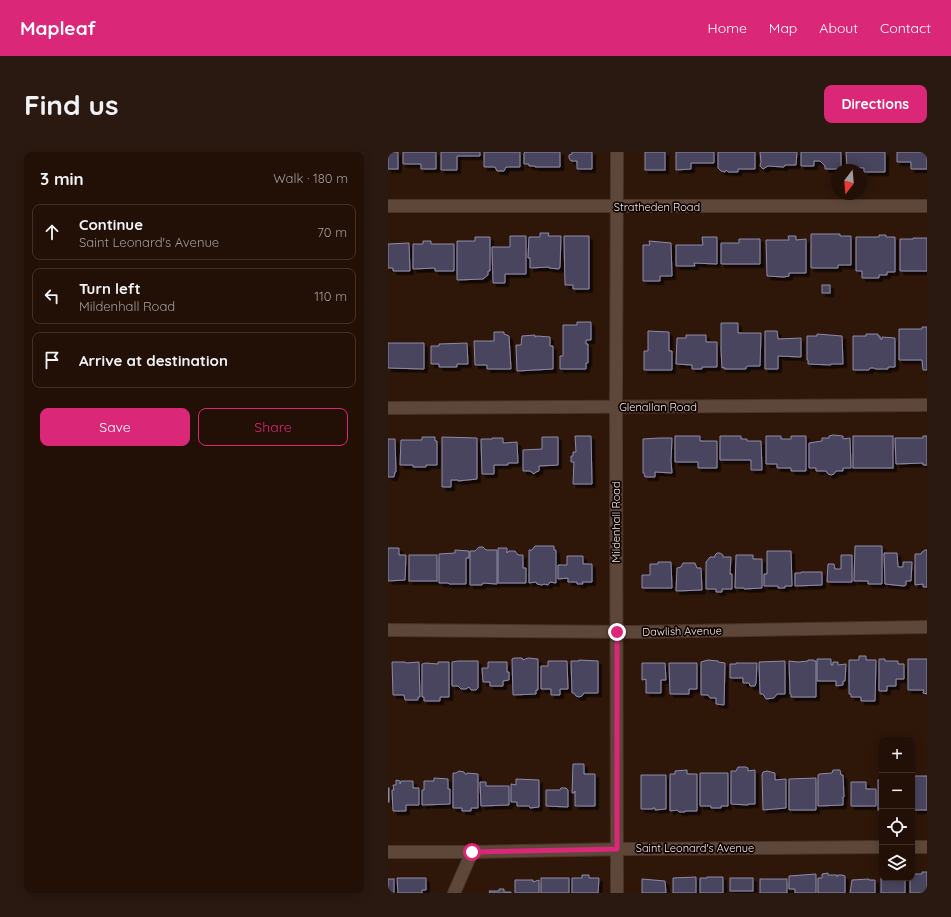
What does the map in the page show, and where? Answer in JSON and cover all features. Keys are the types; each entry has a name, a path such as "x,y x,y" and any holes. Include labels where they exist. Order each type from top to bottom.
{"street":[{"name":"Mildenhall Road","path":"617,152 617,893"},
{"name":"Stratheden Road","path":"388,206 927,206"},
{"name":"Glenallan Road","path":"388,408 927,405"},
{"name":"Dawlish Avenue","path":"388,630 617,632 927,627"},
{"name":"Saint Leonard's Avenue","path":"388,852 879,847"},
{"path":"915,847 927,847"},
{"path":"454,893 472,852"}],"building":[{"path":"388,152 398,152 398,169 388,169"},
{"path":"403,152 436,152 436,169 421,169 421,164 403,164"},
{"path":"441,152 480,152 480,156 457,156 457,170 441,170"},
{"path":"484,152 520,152 520,167 506,167 504,171 497,171 495,167 484,167"},
{"path":"525,152 560,152 560,167 535,167 529,166 529,164 524,164"},
{"path":"572,152 592,152 592,169 577,169 577,161 571,161 569,158 569,155 572,154"},
{"path":"645,152 665,152 665,170 645,170"},
{"path":"676,152 714,152 714,163 691,163 691,169 676,170"},
{"path":"718,152 755,152 755,169 738,169 738,172 728,172 726,170 725,172 721,171 718,168"},
{"path":"760,152 797,152 796,165 785,165 784,167 768,166 763,169 760,166"},
{"path":"801,152 841,152 841,164 831,164 831,169 825,169 825,166 820,161 814,161 814,166 801,166"},
{"path":"846,152 885,152 885,172 867,172 867,164 847,164"},
{"path":"897,152 927,152 927,169 911,169 911,162 897,162"},
{"path":"540,233 549,233 548,236 561,236 559,269 549,267 530,268 530,258 528,258 529,237 540,237"},
{"path":"811,234 840,234 840,236 851,236 851,265 838,265 838,268 811,268"},
{"path":"879,235 895,237 895,272 887,272 887,275 879,275 879,278 862,278 862,271 856,271 856,237 879,237"},
{"path":"510,236 526,236 526,274 505,274 505,283 493,283 492,247 510,247"},
{"path":"564,236 589,236 589,289 573,289 573,285 565,285"},
{"path":"788,236 796,236 796,240 806,239 806,273 789,273 789,276 784,277 767,276 766,240 789,240"},
{"path":"475,237 490,237 490,271 488,271 488,275 483,279 457,280 457,241 475,241"},
{"path":"702,237 717,237 717,264 694,263 695,266 676,266 676,245 703,245"},
{"path":"927,238 927,271 900,271 900,239"},
{"path":"739,239 760,239 760,264 721,264 721,243 739,243"},
{"path":"423,241 431,241 431,244 454,244 454,271 435,271 435,268 413,269 413,244 423,244"},
{"path":"649,241 671,243 672,276 660,276 660,281 643,281 643,245 650,245"},
{"path":"409,243 410,271 393,271 393,268 388,268 388,244"},
{"path":"822,285 830,285 830,293 822,293"},
{"path":"577,322 591,322 591,340 586,340 586,344 588,344 588,363 586,363 586,369 560,369 560,356 563,356 563,325 577,325"},
{"path":"721,323 738,323 738,333 761,333 760,366 748,366 746,369 722,368"},
{"path":"922,327 927,327 927,370 923,370 922,360 899,360 899,329 922,329"},
{"path":"648,331 669,332 669,351 672,351 672,370 644,370 644,351 648,351"},
{"path":"765,331 777,331 778,339 801,338 801,357 778,356 778,369 765,369"},
{"path":"494,332 504,332 504,334 509,336 511,369 487,369 487,365 475,365 474,341 494,341"},
{"path":"817,334 842,336 843,364 808,364 807,336 817,336"},
{"path":"866,334 878,334 880,339 882,339 882,337 895,338 895,367 888,367 888,369 870,368 869,370 853,370 853,336 866,336"},
{"path":"535,335 535,337 550,337 550,346 553,346 553,369 517,371 516,345 521,345 522,336"},
{"path":"686,335 706,335 706,342 717,342 717,367 692,369 692,365 676,364 677,338 686,338"},
{"path":"388,343 424,343 424,369 388,368"},
{"path":"467,343 468,364 457,364 457,367 439,367 439,364 431,364 431,346 439,346 439,344"},
{"path":"575,436 591,436 592,484 573,484 574,462 571,462 571,456 573,456 573,452 576,452"},
{"path":"675,436 700,436 700,441 717,441 717,468 698,468 698,462 675,462"},
{"path":"720,436 741,436 741,439 747,439 747,441 761,441 762,470 751,470 751,460 720,460"},
{"path":"766,436 781,436 781,439 791,439 791,436 806,436 806,471 791,471 791,468 777,468 777,464 766,464"},
{"path":"829,436 843,436 843,439 850,438 851,468 843,468 843,471 836,471 831,475 826,471 816,471 816,468 809,468 809,443 822,441 822,438 829,438"},
{"path":"853,436 893,436 893,468 853,468"},
{"path":"923,436 927,436 927,465 923,465 923,463 896,464 895,438 923,438"},
{"path":"422,437 435,437 435,441 437,441 437,465 413,467 413,465 400,465 401,440 422,440"},
{"path":"442,437 477,438 477,479 458,481 451,480 451,487 442,487"},
{"path":"542,437 558,437 558,465 539,466 539,471 534,474 530,471 523,471 523,450 542,449"},
{"path":"503,438 503,443 517,442 518,463 494,465 494,474 482,474 481,439"},
{"path":"672,438 672,473 655,472 655,477 645,477 643,473 643,439"},
{"path":"388,439 395,439 396,472 394,477 388,477"},
{"path":"535,546 554,546 554,550 556,550 556,583 550,582 548,585 542,585 537,584 536,582 529,583 529,550 532,550"},
{"path":"855,546 882,546 882,584 868,584 868,581 854,581"},
{"path":"479,547 483,547 486,550 497,550 497,584 483,583 482,585 470,585 470,551 475,551"},
{"path":"388,548 399,548 399,555 406,555 405,580 388,581"},
{"path":"498,548 507,548 507,553 509,551 515,551 518,555 523,555 523,568 526,568 526,583 498,583"},
{"path":"455,550 469,551 469,558 466,558 466,584 439,583 439,554 455,553"},
{"path":"927,550 927,587 923,587 923,584 915,585 915,554 921,554"},
{"path":"767,551 791,551 792,586 778,588 778,586 764,586 764,574 767,574"},
{"path":"717,553 723,555 723,557 731,557 730,574 732,574 732,589 722,589 722,592 716,592 716,589 706,589 706,562 710,557 715,557"},
{"path":"884,553 897,553 898,567 903,567 903,562 912,562 911,581 906,581 906,585 904,586 885,584"},
{"path":"409,555 437,555 437,581 409,581"},
{"path":"736,555 753,555 753,559 762,559 762,588 735,588"},
{"path":"841,555 852,555 852,582 827,582 828,564 834,564 835,569 841,569"},
{"path":"567,556 583,556 583,564 592,564 592,582 582,582 583,584 577,584 577,582 568,582 568,578 558,579 558,565 567,565"},
{"path":"658,562 671,562 672,588 642,588 642,575 650,575 650,564 658,564"},
{"path":"683,563 695,563 697,568 701,568 702,590 676,591 677,568 681,567"},
{"path":"822,572 822,585 795,586 795,573"},
{"path":"859,656 866,656 866,660 876,660 875,701 861,701 861,697 851,697 851,694 849,694 849,660 859,660"},
{"path":"522,658 523,660 528,658 538,659 538,690 536,690 536,694 513,695 512,659"},
{"path":"817,659 831,659 831,665 833,665 833,662 838,662 838,665 846,664 845,681 843,681 843,685 836,686 836,681 817,681"},
{"path":"879,659 885,659 885,661 898,661 898,664 904,664 904,679 896,679 896,686 887,686 887,691 879,691"},
{"path":"908,659 927,659 927,694 923,693 924,690 908,690"},
{"path":"708,660 725,663 724,705 716,704 716,698 710,698 708,695 701,695 701,662"},
{"path":"808,660 816,661 816,697 791,697 789,661 798,662"},
{"path":"478,661 478,688 476,690 471,690 469,687 466,689 461,689 458,686 452,686 452,662"},
{"path":"548,661 567,661 568,689 560,689 560,695 551,695 551,689 541,689 541,666 548,666"},
{"path":"571,661 598,661 598,693 584,693 579,697 572,693"},
{"path":"785,661 785,694 777,694 774,698 766,699 763,694 760,694 759,662"},
{"path":"392,662 419,662 420,697 418,697 418,700 405,700 404,695 393,695"},
{"path":"438,662 449,662 449,697 440,697 440,701 424,701 424,697 422,697 422,664 438,664"},
{"path":"488,662 507,662 509,680 503,681 503,686 490,686 490,682 483,682 482,668 488,668"},
{"path":"642,663 665,663 666,680 661,680 661,693 646,693 646,679 642,680"},
{"path":"669,663 697,663 697,689 689,689 689,694 670,694"},
{"path":"757,663 755,686 750,686 749,683 743,683 743,678 730,678 730,664"},
{"path":"573,764 584,764 584,774 595,774 595,806 575,806 575,791 572,793"},
{"path":"738,767 746,767 748,768 748,771 755,770 755,804 731,804 731,771 736,771"},
{"path":"687,770 687,774 697,774 697,811 670,811 670,774 675,774 675,771"},
{"path":"833,770 840,770 841,775 843,775 843,805 818,806 818,775 832,773"},
{"path":"459,771 464,772 465,774 478,774 478,808 471,808 471,811 462,811 462,808 453,808 453,773"},
{"path":"767,771 775,773 775,780 786,779 786,808 763,810 762,775 763,772"},
{"path":"700,773 728,773 728,806 711,808 711,806 700,806"},
{"path":"641,775 666,775 666,809 641,809"},
{"path":"915,776 927,776 927,810 915,810"},
{"path":"434,778 448,779 450,804 422,805 422,790 424,790 424,781 434,781"},
{"path":"816,778 816,810 789,810 789,779"},
{"path":"516,779 539,780 539,807 530,808 529,806 517,806 517,802 511,802 511,784 516,785"},
{"path":"396,780 400,781 400,784 401,781 413,781 413,788 419,788 419,805 406,805 406,811 393,811 392,790 394,790 393,785 396,785"},
{"path":"878,780 879,780 879,810"},
{"path":"480,782 486,782 486,786 509,786 509,805 481,806"},
{"path":"851,782 866,782 866,789 876,789 876,806 851,806"},
{"path":"389,788 389,802 388,802"},
{"path":"561,788 566,788 568,790 568,807 546,806 546,790 560,790"},
{"path":"922,872 927,872 927,893 910,893 910,881 915,881 915,874 922,874"},
{"path":"828,873 828,875 837,875 837,877 838,875 845,876 845,893 818,893 818,878 822,878 822,874"},
{"path":"816,874 816,893 795,893 795,889 789,889 789,876"},
{"path":"582,875 589,875 589,878 599,878 598,893 572,893 572,878 582,878"},
{"path":"696,877 696,893 673,893 673,878"},
{"path":"723,877 723,893 700,893 700,878"},
{"path":"397,878 426,878 426,890 422,890 422,893 398,893"},
{"path":"541,878 569,878 569,893 541,893"},
{"path":"730,878 753,878 753,891 730,891"},
{"path":"388,879 394,879 394,893 388,893"},
{"path":"642,879 665,881 666,893 642,893"},
{"path":"760,879 787,879 787,893 760,893"},
{"path":"515,880 533,880 533,882 539,880 539,893 515,893"},
{"path":"852,880 875,880 875,893 850,893"},
{"path":"881,881 905,881 905,893 881,893"},
{"path":"499,889 504,889 504,892 511,893 490,893 489,891 499,891"}],"route":[{"path":"472,852 617,849 617,632"}]}
